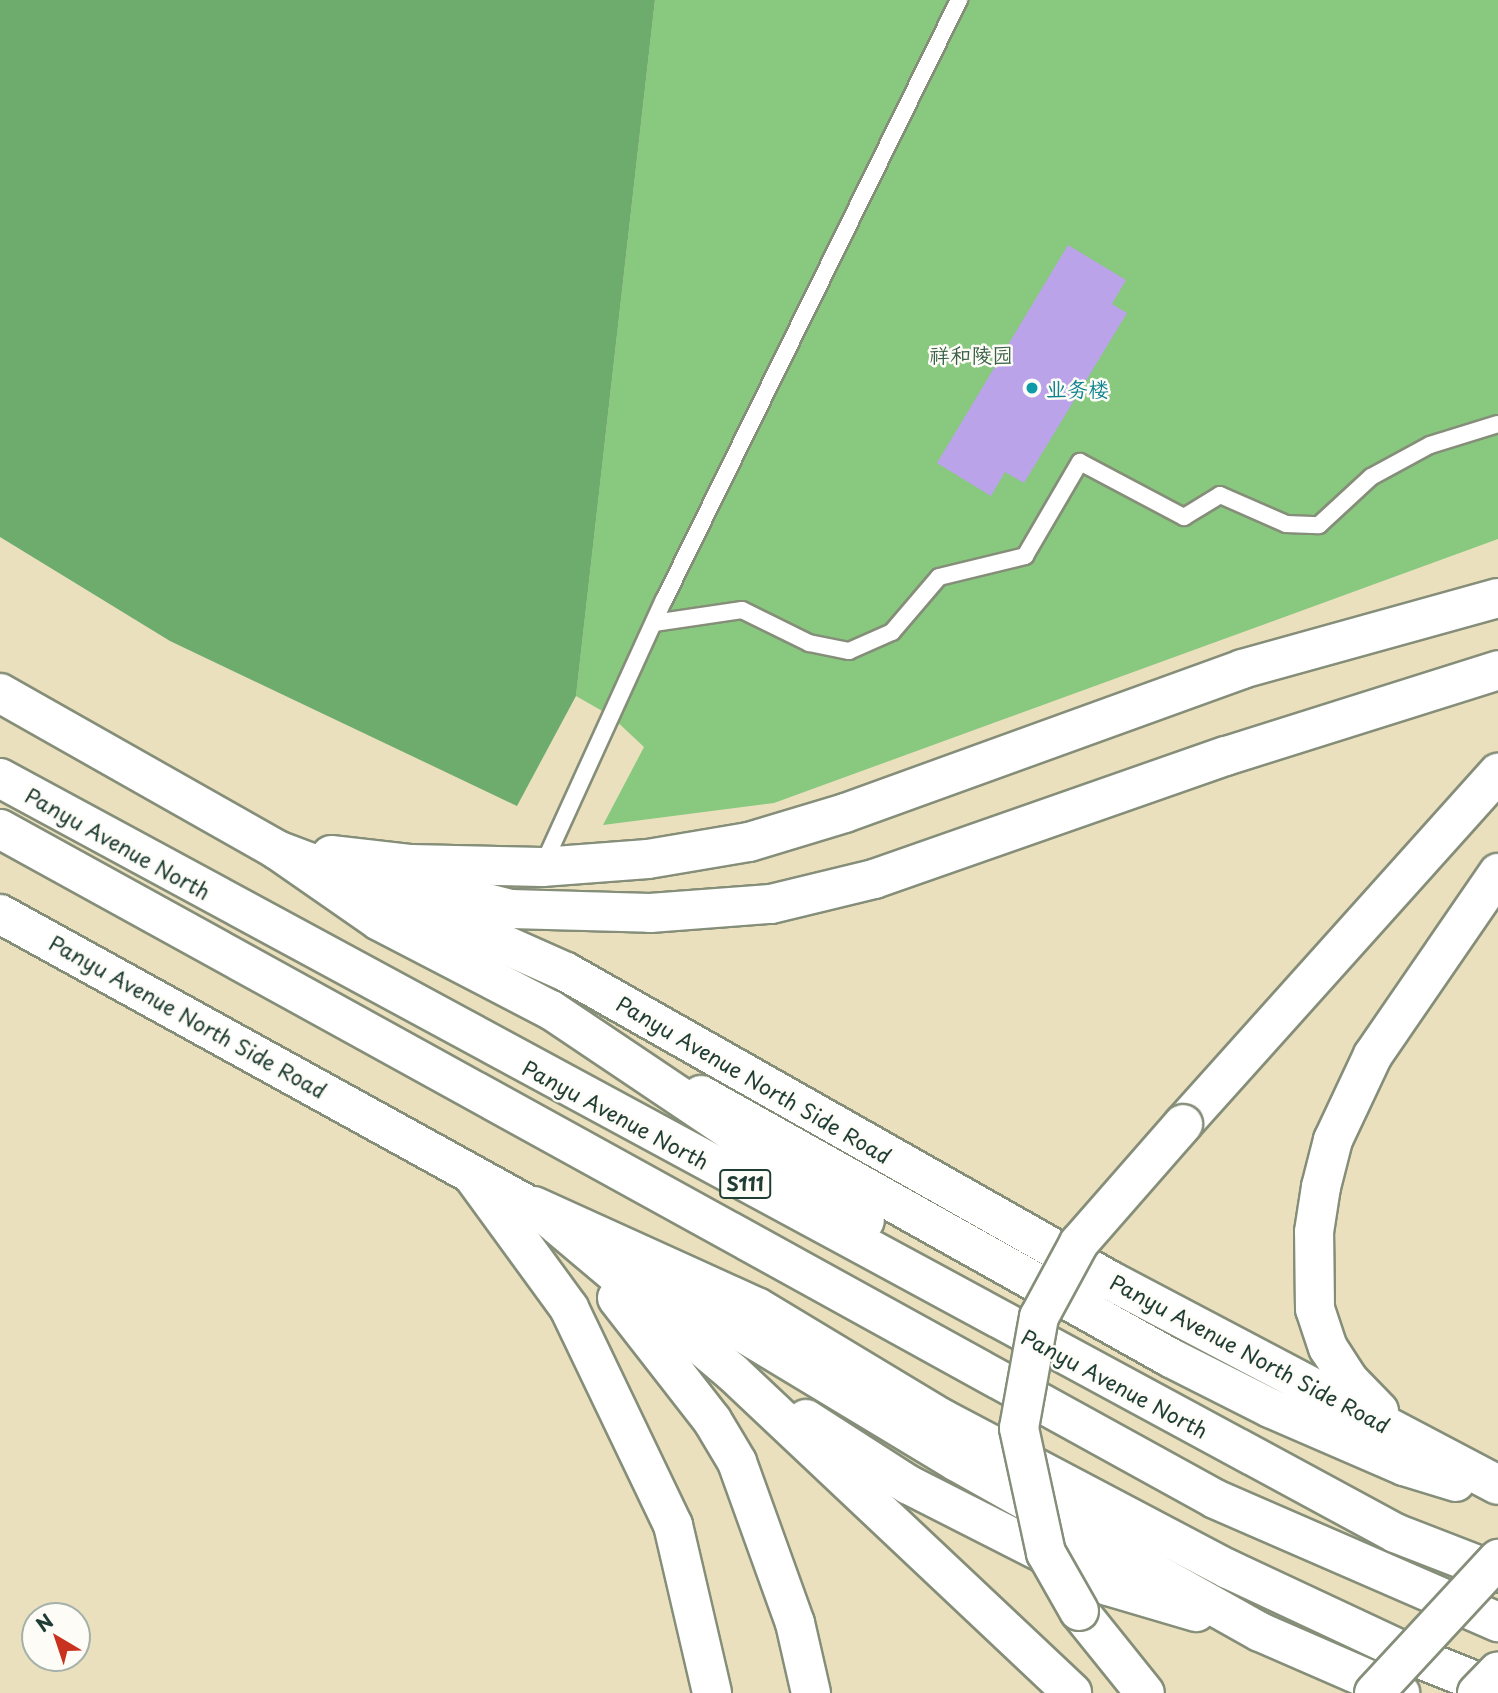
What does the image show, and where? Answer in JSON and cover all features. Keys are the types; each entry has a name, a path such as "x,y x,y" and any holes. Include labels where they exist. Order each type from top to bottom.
{"main road":[{"path":"276,850 411,864 542,867 648,859 749,842 845,813 1242,669 1498,598"},
{"path":"276,850 511,909 650,913 771,904 874,879 1226,756 1498,670"},
{"name":"Panyu Avenue North Side Road","path":"0,693 276,850 385,891 566,972 1111,1281 1498,1485"},
{"path":"1145,1693 1079,1611 1045,1553 1019,1428 1039,1317 1079,1243 1498,772"},
{"name":"Panyu Avenue North","path":"0,778 1395,1533 1498,1573"},
{"name":"S111","path":"0,829 1215,1499 1498,1622"},
{"path":"276,850 379,921 517,991 586,1034 824,1196 1152,1386 1333,1499"},
{"path":"1400,1432 1349,1380 1328,1348 1315,1309 1314,1233 1321,1187 1333,1140 1373,1055 1498,873"},
{"name":"Panyu Avenue North Side Road","path":"0,914 534,1206 934,1449 1260,1632 1400,1693"},
{"path":"586,1034 798,1146 1007,1269 1220,1383 1404,1466 1498,1496"},
{"path":"468,1169 569,1308 673,1525 712,1693"},
{"path":"534,1206 733,1373 1072,1693"},
{"path":"534,1206 757,1307 943,1419 1228,1569 1420,1659 1498,1690"},
{"path":"534,1206 672,1365 737,1462 791,1611 811,1693"},
{"path":"733,1373 909,1485 1108,1586 1260,1632"},
{"path":"1374,1693 1498,1559"},
{"path":"1477,1693 1498,1671"}],"lane":[{"path":"542,867 654,622 959,0"},
{"path":"654,622 743,610 809,643 849,651 892,632 939,577 1025,556 1080,462 1185,517 1220,495 1286,524 1319,524 1371,477 1430,445 1498,424"}],"green space":[{"path":"0,0 655,0 576,696 517,806 170,641 0,537"},
{"name":"祥和陵园","path":"655,0 1498,0 1498,539 774,803 603,825 644,747 611,716 576,696"}],"building":[{"name":"业务楼","path":"1068,245 1126,280 1112,304 1127,313 1024,483 1005,472 991,496 937,463"}],"place":[{"name":"业务楼","path":"1032,388"}]}
